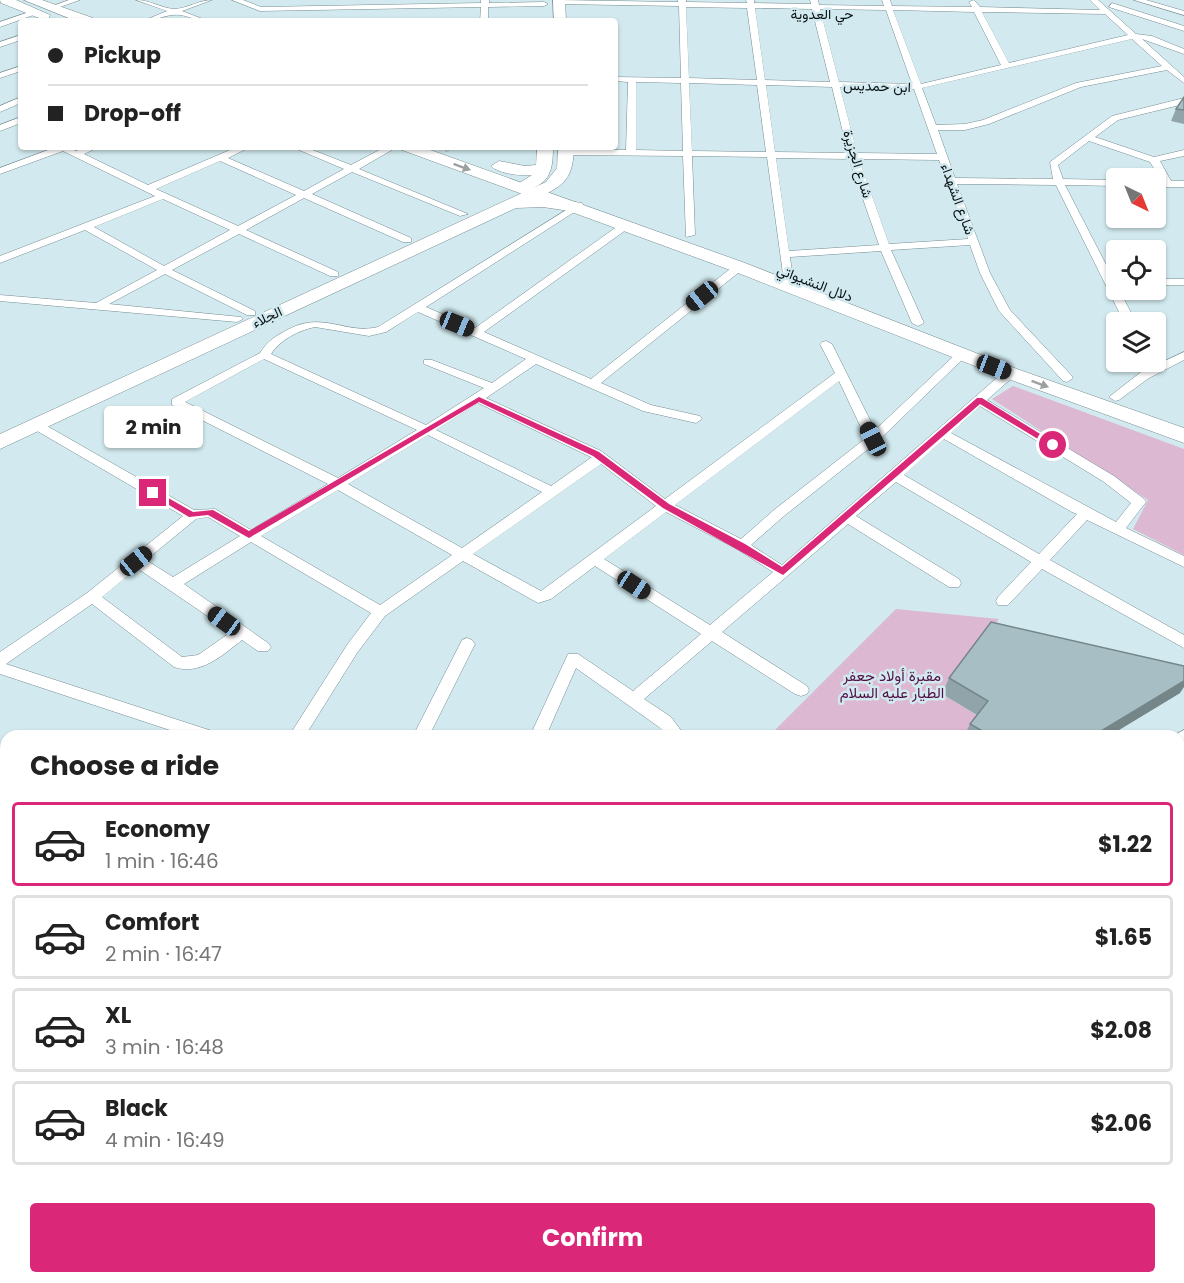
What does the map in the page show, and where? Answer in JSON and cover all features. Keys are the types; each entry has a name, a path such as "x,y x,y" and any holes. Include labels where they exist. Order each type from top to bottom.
{"main road":[{"path":"2,0 53,18"},
{"path":"30,0 79,18"},
{"path":"559,1 560,18"},
{"path":"544,2 544,18"},
{"path":"417,150 538,183 573,177"},
{"path":"453,150 494,172 503,189 492,207"},
{"path":"538,183 544,150"},
{"path":"538,183 573,177"},
{"path":"492,207 543,202 573,177"},
{"path":"573,177 626,225 1010,373 1184,436"},
{"name":"دلال النشيواتي","path":"573,177 690,235 786,263 918,323 1184,421"},
{"name":"الجلاء","path":"0,442 538,183"},
{"name":"الجلاء","path":"0,426 463,214 492,207"}],"street":[{"path":"51,8 76,0"},
{"path":"141,0 195,18"},
{"path":"155,18 208,0"},
{"path":"236,0 260,9 322,12 360,8 544,2"},
{"path":"340,0 360,8"},
{"path":"972,0 1006,66"},
{"path":"1094,0 1108,9 1184,81"},
{"path":"1108,9 1121,0"},
{"path":"1138,0 1184,13"},
{"path":"559,1 887,4 977,9 1108,9 1184,29"},
{"path":"682,2 690,235"},
{"path":"751,2 786,263 885,247 974,242"},
{"path":"484,18 485,3"},
{"name":"شارع الجزيرة","path":"815,3 854,156 885,247 918,323"},
{"name":"شارع الشهداء","path":"887,4 985,273 1005,311 1067,378"},
{"path":"19,18 38,12"},
{"path":"0,24 18,18"},
{"path":"1134,36 1149,38 1184,52"},
{"name":"ابن حمديس","path":"618,79 918,87 1134,36"},
{"path":"0,45 18,39"},
{"path":"932,128 965,127 986,122 1079,85 1169,68"},
{"path":"0,76 18,69"},
{"path":"631,153 632,79"},
{"path":"0,108 18,101"},
{"path":"1106,270 1059,182 1053,164 1115,118 1184,101"},
{"path":"0,128 18,121"},
{"path":"11,124 18,127"},
{"path":"1088,138 1154,160 1184,153"},
{"path":"0,171 57,150"},
{"path":"67,150 334,274"},
{"path":"77,154 87,150"},
{"path":"148,189 238,150"},
{"path":"304,150 463,214"},
{"path":"100,305 386,150"},
{"path":"841,374 596,560 546,595 538,598 465,554 337,483 176,402 264,355 273,342 304,326 315,324 375,333 416,308 573,177 631,153 943,157"},
{"path":"221,158 407,240"},
{"path":"1154,160 1168,184 1184,184"},
{"path":"952,181 1106,183"},
{"path":"0,260 163,196"},
{"path":"477,332 626,225"},
{"path":"85,226 244,316"},
{"path":"593,384 739,267"},
{"path":"1166,282 1184,282"},
{"path":"0,298 244,316"},
{"path":"416,308 477,332 647,408 696,419"},
{"path":"826,344 873,439"},
{"path":"742,546 779,513 873,439 962,354"},
{"path":"264,355 427,430 553,492"},
{"path":"1115,397 1145,375 1184,355"},
{"path":"173,584 249,535 479,399 536,358"},
{"path":"428,362 495,388"},
{"path":"633,700 895,476 1010,373"},
{"path":"479,399 600,458 666,506 742,546 783,572"},
{"path":"979,400 1109,479 1139,501 1118,529"},
{"path":"36,425 192,515"},
{"path":"942,433 1086,513 1184,562"},
{"path":"301,730 352,649 380,612 600,458"},
{"path":"895,476 1184,642"},
{"path":"0,660 92,597 192,515 210,512 380,612"},
{"path":"1003,601 1086,513"},
{"path":"847,517 954,583"},
{"path":"596,560 801,690"},
{"path":"136,561 263,647"},
{"path":"92,597 179,663 189,666 202,660 241,633"},
{"path":"424,730 467,644"},
{"path":"541,730 573,658 665,722 672,730"},
{"path":"0,668 188,730"}],"green space":[{"path":"1013,386 1184,449 1184,555 1133,529 1148,500 992,399"},
{"name":"مقبرة أولاد جعفر الطيار عليه السلام","path":"896,609 999,619 942,694 980,717 970,730 775,730"}],"building":[{"path":"1184,97 1184,110 1176,109"},
{"path":"991,622 1184,666 1184,681 1103,730 980,730 970,724 988,701 949,678"}],"district":[{"name":"حي العدوية","path":"822,14"}],"route":[{"path":"153,493 192,515 210,512 249,535 479,399 596,454 666,506 742,546 783,572 979,400 1053,445"}]}
